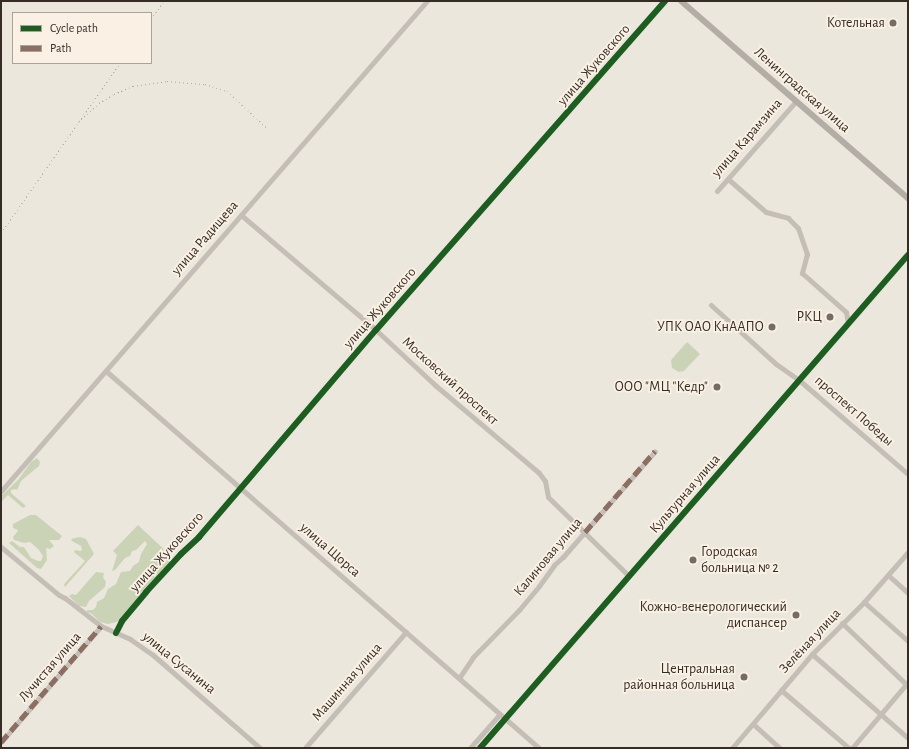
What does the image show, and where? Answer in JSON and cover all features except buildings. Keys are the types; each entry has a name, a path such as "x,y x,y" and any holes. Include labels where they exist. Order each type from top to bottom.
{"main road":[{"name":"Ленинградская улица","path":"681,1 908,198"}],"street":[{"name":"улица Радищева","path":"1,491 427,1"},
{"name":"улица Жуковского","path":"116,633 122,621 146,592 199,537 240,487 376,330 665,1"},
{"name":"улица Карамзина","path":"717,191 796,101"},
{"path":"728,179 766,212 788,218 798,228 806,254 802,273 846,312 848,323"},
{"name":"Московский проспект","path":"241,215 376,330 435,385 539,473 545,481 548,497 629,576"},
{"name":"Культурная улица","path":"480,748 908,255"},
{"name":"проспект Победы","path":"711,305 776,364 800,380 908,474"},
{"name":"улица Щорса","path":"106,371 539,748"},
{"name":"Калиновая улица","path":"459,678 473,657 519,610 554,565 563,557 655,451"},
{"name":"улица Сусанина","path":"1,547 59,595 101,626 130,640 152,655 260,748"},
{"name":"Зелёная улица","path":"732,748 812,654 864,602 908,552"},
{"path":"888,575 908,592"},
{"path":"864,602 908,641"},
{"path":"781,690 850,748 881,714 908,684 842,623"},
{"name":"Лучистая улица","path":"1,742 101,626"},
{"name":"Машинная улица","path":"305,748 406,632"},
{"path":"812,654 908,738"},
{"path":"470,748 500,714"},
{"path":"753,724 780,748"}],"green space":[{"path":"687,342 700,354 684,371 679,372 672,368 671,360"},
{"path":"37,458 40,462 39,466 21,481 17,490 11,490 11,493 26,506 23,508 8,495 1,502 1,496 18,480 31,462"},
{"path":"30,515 36,515 62,536 59,540 49,540 54,546 50,549 46,548 47,560 41,569 37,568 9,543 12,541 20,547 24,547 31,558 41,561 43,556 30,542 24,543 14,540 13,537 18,530 13,528 13,524"},
{"path":"138,525 170,555 169,563 120,621 108,624 100,622 92,614 87,612 87,610 93,610 96,607 97,602 104,598 108,589 116,584 121,572 130,571 133,566 139,562 141,554 147,544 145,541 136,550 132,551 130,556 125,558 115,570 112,571 117,555 113,551"},
{"path":"80,537 86,539 94,554 65,587 65,583 85,561 74,552 75,550 81,551 81,546 71,539"},
{"path":"96,572 104,573 103,577 106,582 105,587 89,601 86,607 79,606 69,596 72,594 76,595"}],"railway":[{"path":"152,18 164,1"},
{"path":"1,233 119,64"},
{"path":"78,122 99,103 114,94 133,86 167,81 205,84 227,91 266,127"}],"marked path":[{"path":"585,532 655,451"},
{"path":"1,742 101,626"}],"cycle path":[{"path":"116,633 122,621 146,592 199,537 376,330 665,1"},
{"path":"480,748 908,255"}],"place":[{"name":"Котельная","path":"893,23"},
{"name":"РКЦ","path":"830,317"},
{"name":"УПК ОАО КнААПО","path":"772,327"},
{"name":"ООО \"МЦ \"Кедр\"","path":"717,387"},
{"name":"Городская больница № 2","path":"693,560"},
{"name":"Кожно-венерологический диспансер","path":"796,615"},
{"name":"Центральная районная больница","path":"744,677"}]}
